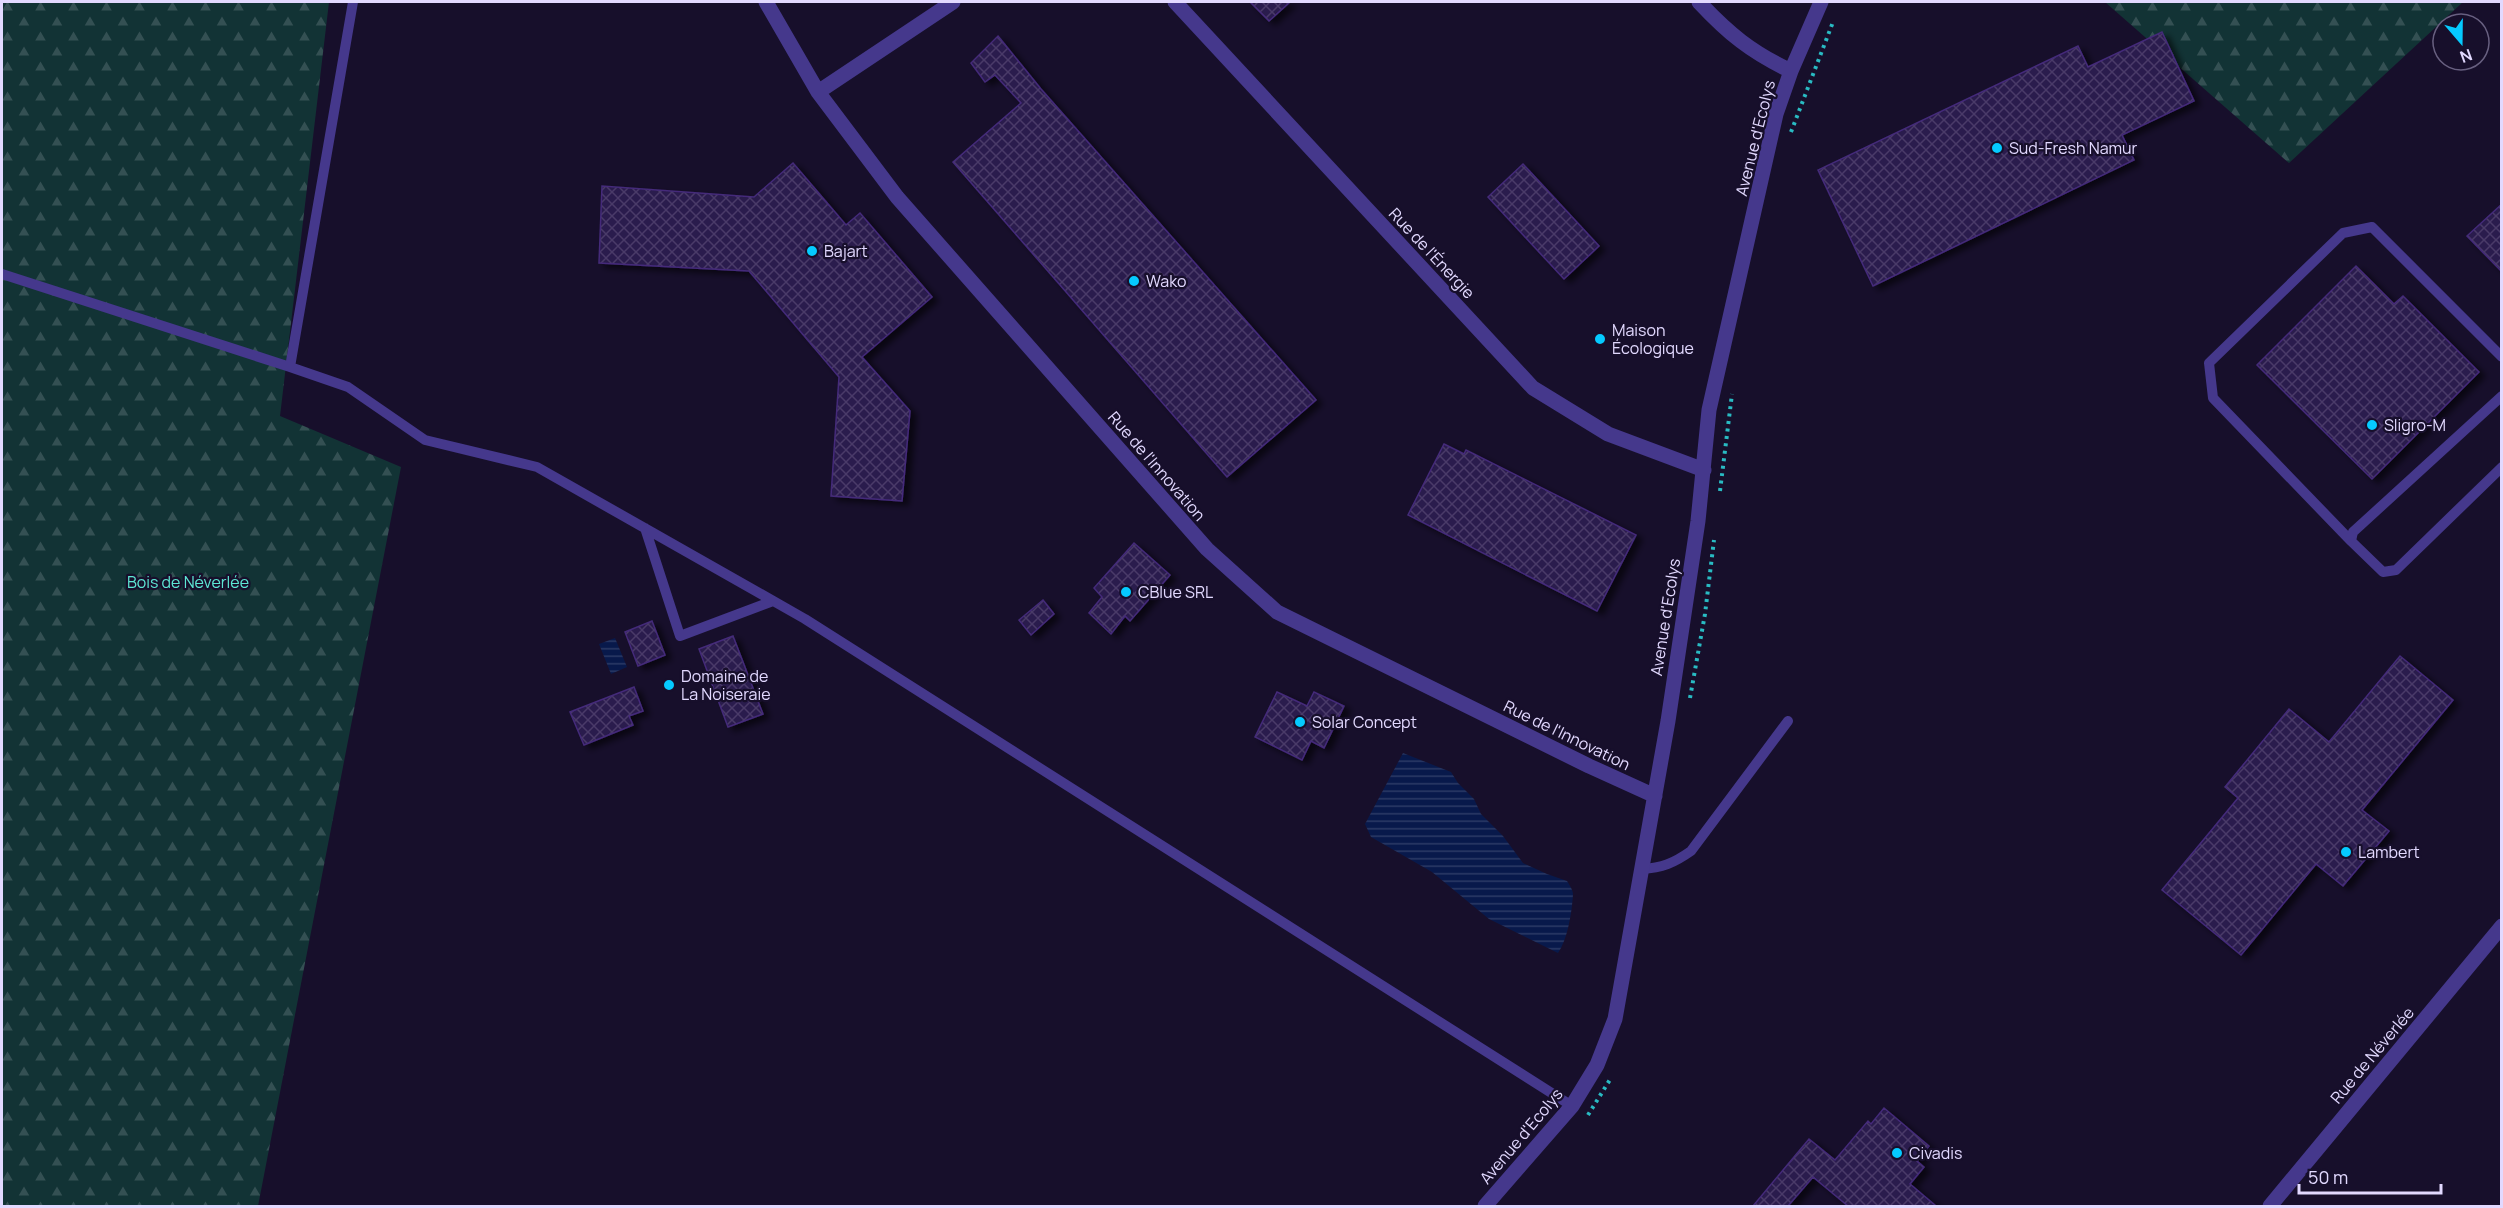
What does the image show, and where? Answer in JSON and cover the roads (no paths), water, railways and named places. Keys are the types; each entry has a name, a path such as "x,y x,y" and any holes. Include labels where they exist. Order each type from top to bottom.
{"street":[{"name":"Rue de l'Innovation","path":"766,2 818,92 897,197 1207,549 1277,612 1589,766 1655,796"},
{"path":"818,92 953,2"},
{"name":"Rue de l'Énergie","path":"1175,2 1533,388 1608,434 1704,470"},
{"path":"1699,2 1725,30 1759,56 1791,71"},
{"name":"Avenue d'Ecolys","path":"1485,1206 1572,1106 1597,1065 1615,1019 1670,709 1704,470 1709,410 1775,121 1791,71 1821,2"},
{"name":"Rue de Néverlée","path":"2270,1206 2502,926"}],"lane":[{"path":"290,367 353,2"},
{"path":"2502,357 2372,227 2343,232 2209,363 2213,398 2383,572 2396,570 2502,467"},
{"path":"2,274 348,387 424,441 537,467 805,619 1572,1106"},
{"path":"2351,541 2353,532 2502,396"},
{"path":"645,528 680,636 773,602"},
{"path":"1642,869 1674,864 1691,851 1788,721"}],"water":[{"path":"615,638 627,667 611,674 599,644"},
{"path":"1403,753 1451,772 1458,783 1474,799 1481,814 1503,836 1523,863 1567,881 1573,892 1572,908 1567,933 1558,953 1489,919 1432,872 1371,837 1365,824"}],"place":[{"name":"Sud-Fresh Namur","path":"1997,148"},
{"name":"Bajart","path":"812,251"},
{"name":"Wako","path":"1134,281"},
{"name":"Maison Écologique","path":"1600,339"},
{"name":"Sligro-M","path":"2372,425"},
{"name":"CBlue SRL","path":"1126,592"},
{"name":"Domaine de La Noiseraie","path":"669,685"},
{"name":"Solar Concept","path":"1300,722"},
{"name":"Lambert","path":"2346,852"},
{"name":"Civadis","path":"1897,1153"}],"park label":[{"name":"Bois de Néverlée","path":"188,582"}]}
